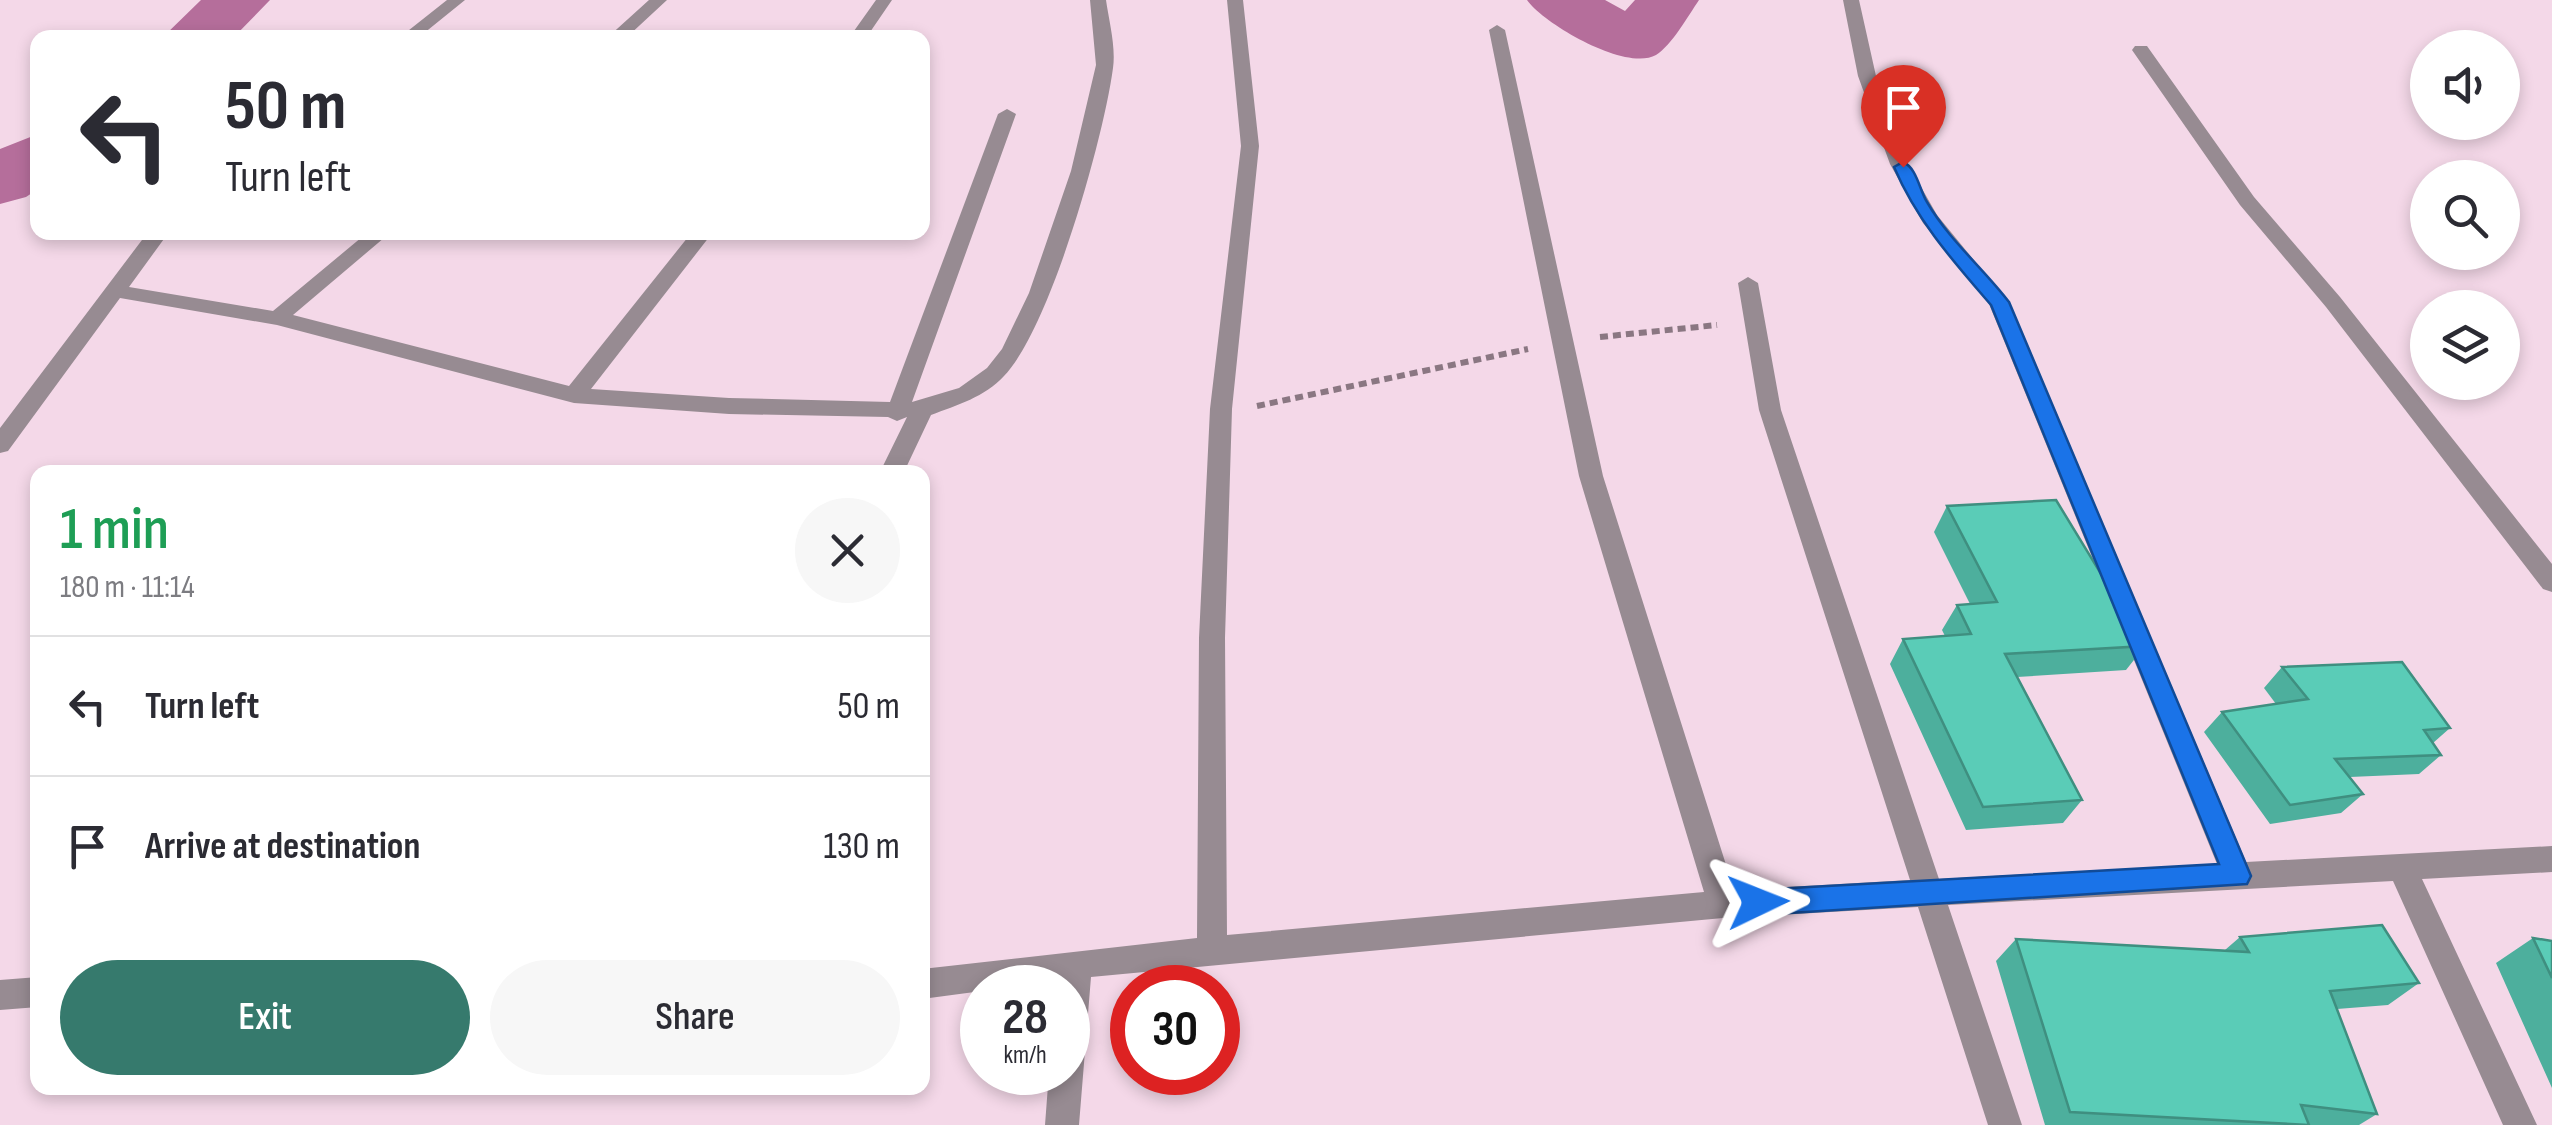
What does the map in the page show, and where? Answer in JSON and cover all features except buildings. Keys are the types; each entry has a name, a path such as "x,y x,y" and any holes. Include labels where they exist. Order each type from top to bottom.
{"street":[{"path":"418,30 457,0"},
{"path":"624,30 659,0"},
{"path":"862,30 884,0"},
{"path":"116,291 277,318 574,395 897,413 922,410 967,393 995,373 1012,352 1039,292 1080,171 1104,64 1098,0"},
{"path":"1212,954 1212,638 1221,409 1250,146 1235,0"},
{"path":"1851,0 1876,100 1917,200 1947,244 1999,302 2237,876"},
{"path":"1497,30 1591,476 1723,904"},
{"path":"2141,50 2247,201 2333,302 2552,582"},
{"path":"897,413 1008,114"},
{"path":"0,445 153,240"},
{"path":"277,318 371,240"},
{"path":"574,395 697,240"},
{"path":"1748,283 1752,325 1785,459 1932,894 2005,1125"},
{"path":"895,465 922,410"},
{"path":"930,983 1076,964 1723,904 2552,859"},
{"path":"2402,869 2520,1125"},
{"path":"1062,1125 1064,1095"}],"path":[{"path":"1221,409 1320,396 1561,342 1673,327 1752,325"}],"waterway":[{"path":"203,30 239,0"},
{"path":"1558,0 1634,41 1668,0"},
{"path":"0,182 30,161"}],"route":[{"path":"1758,902 2237,876 1999,302 1947,244 1917,200 1903,167"}]}
